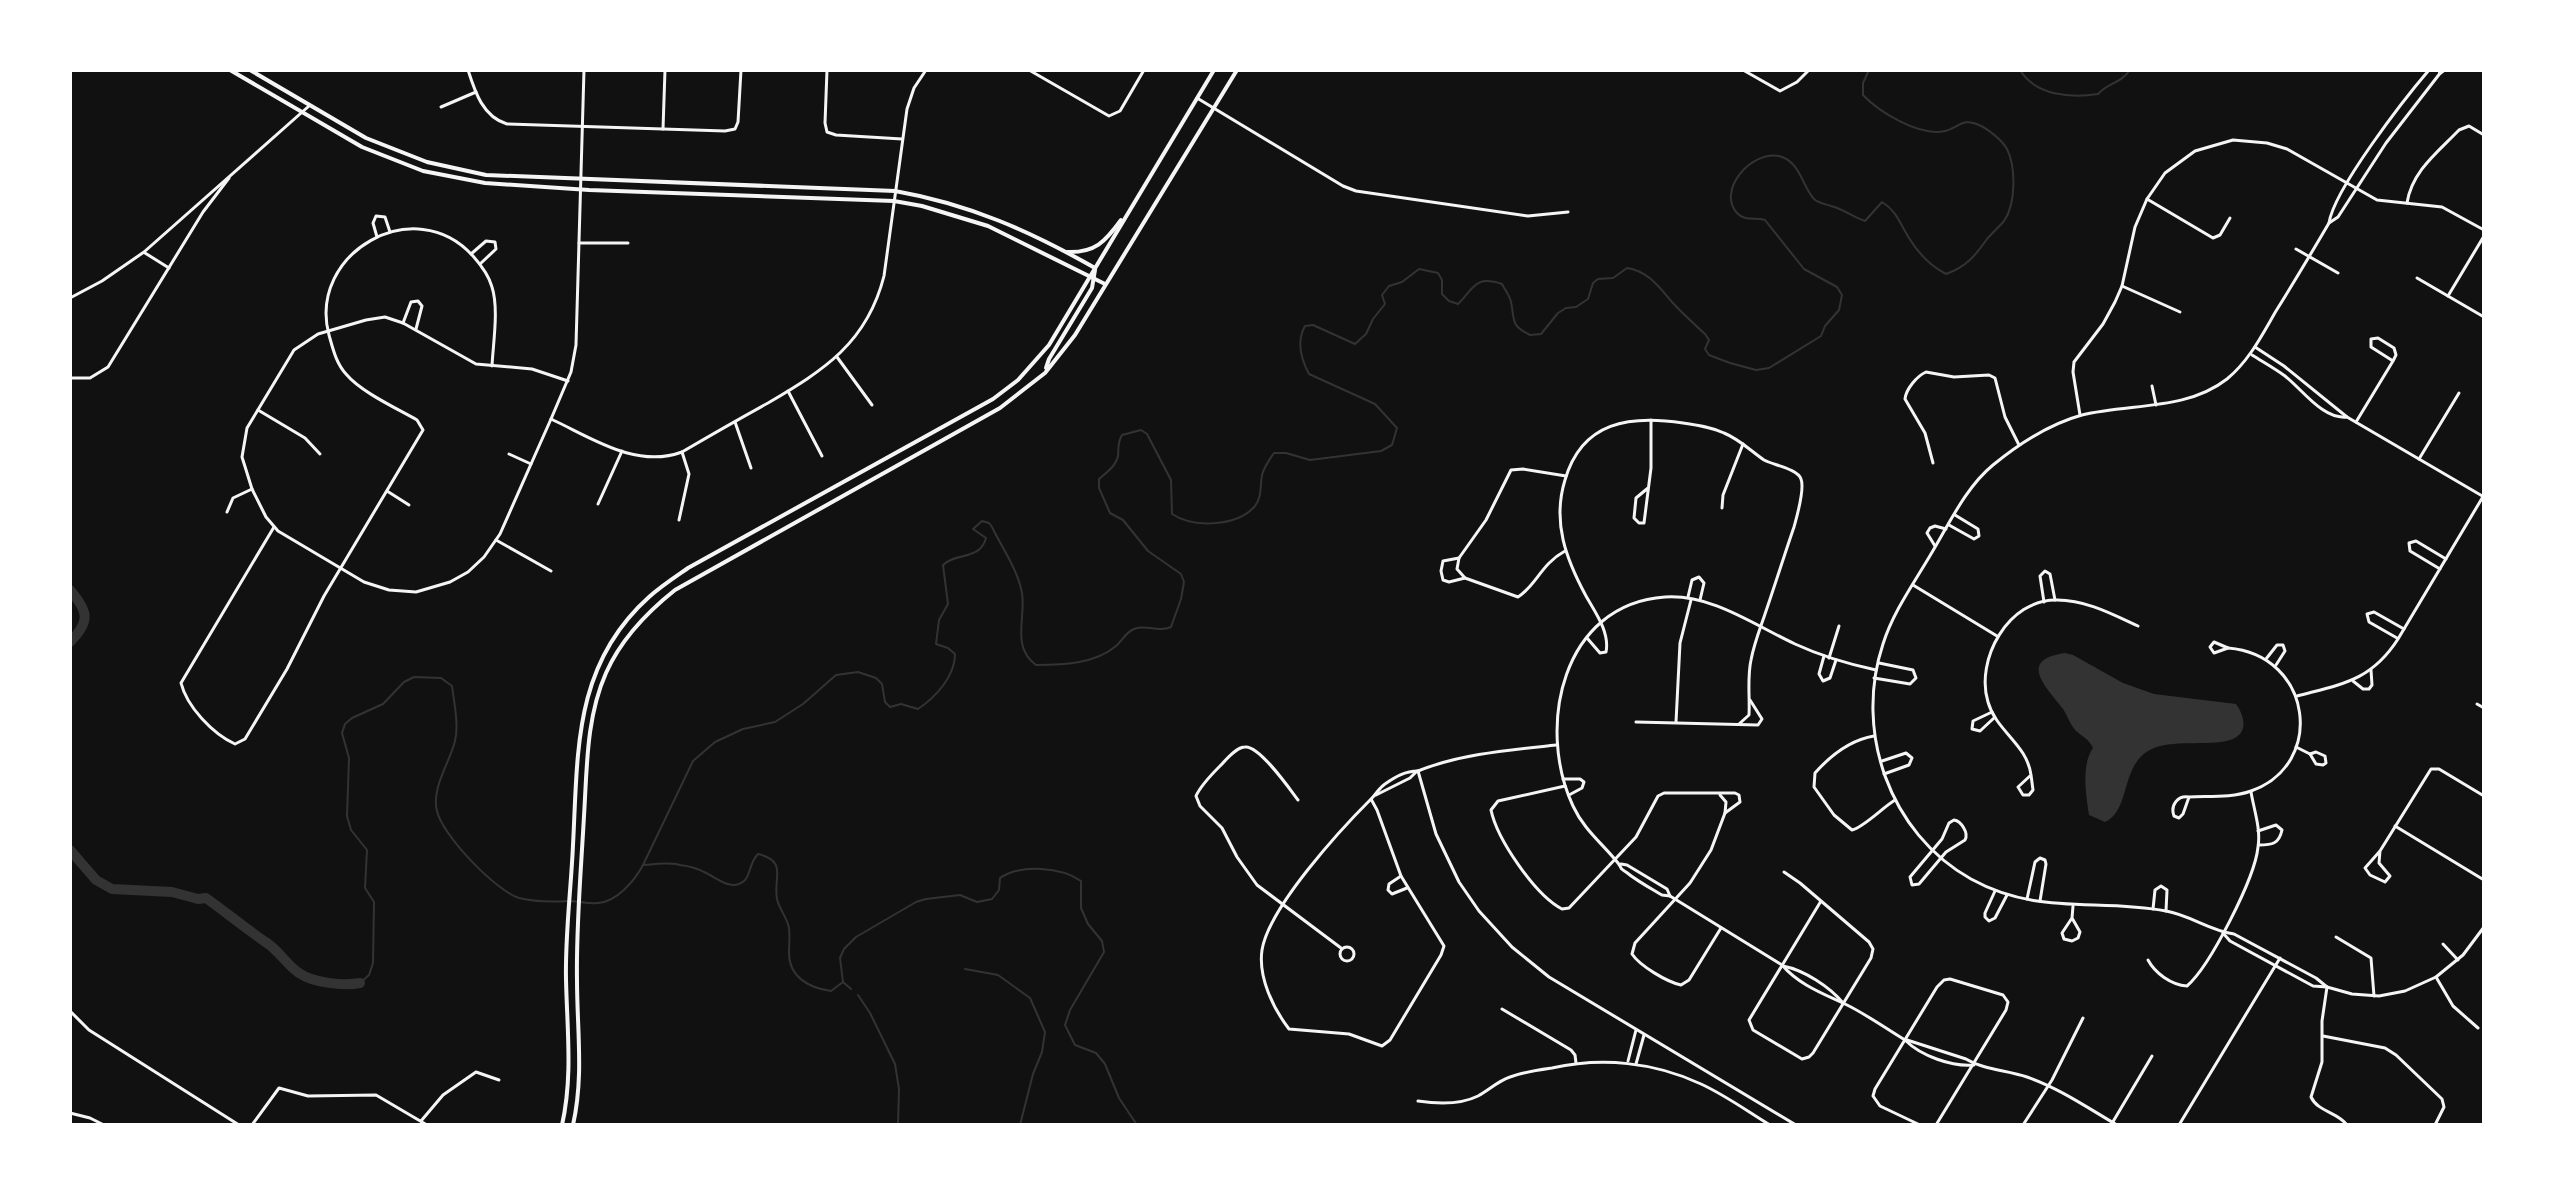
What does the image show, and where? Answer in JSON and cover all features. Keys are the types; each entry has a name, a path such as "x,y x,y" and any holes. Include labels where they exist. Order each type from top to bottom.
{"main road":[{"path":"230,70 362,147 423,171 485,183 580,190 894,201 988,226 1105,284"},
{"path":"250,70 366,138 427,162 486,175 895,191 927,196 991,215 1095,268"},
{"path":"1045,373 1049,359 1093,278 1095,268 1214,70"},
{"path":"573,1125 581,1062 577,991 578,926 588,754 596,703 614,657 644,617 675,590 1000,408 1045,373 1075,335 1237,70"},
{"path":"1064,251 1084,253 1102,242 1141,192"},
{"path":"562,1125 568,1099 570,1060 566,977 577,753 586,700 605,652 636,610 688,568 993,399 1018,380 1042,353 1093,278"}],"street":[{"path":"468,70 488,114 502,123 725,131 735,129 739,120 741,70"},
{"path":"568,381 538,370 472,363 403,323 378,318 328,330 311,337 294,350 245,433 242,451 244,468 274,527 340,569 381,588 407,592 433,589 468,572 484,557 496,540 568,381 576,345 584,70"},
{"path":"663,129 665,70"},
{"path":"827,70 827,132 902,139"},
{"path":"551,419 622,451 650,459 665,457 682,452 735,422 821,371 837,357 863,327 880,290 910,97 926,70"},
{"path":"1029,70 1112,116 1120,111 1144,70"},
{"path":"1743,70 1778,91 1792,85 1809,70"},
{"path":"2429,70 2385,126 2331,212 2329,223 2251,354 2233,374 2198,396 2081,416 2049,428 2019,445 1981,477 1935,546 1888,630 1877,663 1872,705 1880,762 1895,800 1914,828 1941,858 1969,878 1995,891 2073,906 2166,911 2204,923 2223,933 2230,941 2313,986 2374,996 2405,991 2436,977 2458,960 2483,930"},
{"path":"2329,223 2338,217 2391,136 2442,71"},
{"path":"441,107 476,92"},
{"path":"1197,98 1356,191 1528,216 1568,212"},
{"path":"70,298 102,281 144,252 309,106"},
{"path":"2407,203 2417,175 2459,130 2466,126 2484,135"},
{"path":"2081,416 2073,365 2108,317 2122,286 2135,227 2147,199 2160,179 2195,151 2233,140 2251,140 2282,148 2377,200 2442,207 2484,230"},
{"path":"70,378 90,378 108,367 203,212 237,169"},
{"path":"2147,199 2213,238 2220,235 2230,218"},
{"path":"377,237 373,223 376,216 385,217 391,233"},
{"path":"274,527 181,683 183,691 210,728 238,744 245,739 287,669 321,602 420,437 423,427 417,420 349,377 336,358 325,308 331,286 352,254 377,237 410,228 431,230 456,240 480,264 494,295 492,366"},
{"path":"2448,296 2484,236"},
{"path":"471,254 486,241 495,242 496,249 480,264"},
{"path":"579,243 628,243"},
{"path":"2296,249 2338,273"},
{"path":"144,252 169,268"},
{"path":"2417,278 2484,317"},
{"path":"2122,286 2180,312"},
{"path":"403,323 411,302 418,301 421,309 416,330"},
{"path":"2356,422 2393,361 2396,355 2394,348 2378,338 2371,339 2371,347 2393,361"},
{"path":"2255,347 2284,366 2347,417 2484,496 2388,654 2353,681 2296,696"},
{"path":"2251,354 2285,377 2320,407 2340,418 2347,417"},
{"path":"837,357 872,405"},
{"path":"1933,463 1925,433 1905,399 1918,377 1926,372 1962,377 1989,375 1995,378 2005,417 2019,445"},
{"path":"2152,386 2156,405"},
{"path":"788,391 822,456"},
{"path":"2419,459 2459,393"},
{"path":"258,410 310,442 320,454"},
{"path":"1648,488 1636,498 1634,518 1639,523 1646,521 1651,468 1651,419"},
{"path":"1587,638 1600,653 1606,652 1608,646 1601,623 1576,576 1560,531 1566,476 1572,461 1589,440 1625,420 1651,419 1723,432 1768,462 1800,477 1802,484 1798,513 1751,661 1749,715 1739,724"},
{"path":"735,422 751,468"},
{"path":"1722,508 1723,495 1743,444"},
{"path":"598,504 622,451"},
{"path":"679,520 689,474 682,452"},
{"path":"509,454 531,464"},
{"path":"1565,551 1545,566 1526,592 1518,597 1465,578 1457,569 1459,558 1486,520 1511,470 1518,468 1566,476"},
{"path":"227,512 233,498 252,489"},
{"path":"387,491 409,505"},
{"path":"1935,546 1927,533 1935,526 1948,527 1972,538 1979,536 1979,530 1955,515"},
{"path":"496,540 551,571"},
{"path":"2440,569 2410,551 2409,543 2416,541 2446,559"},
{"path":"1459,558 1443,561 1443,580 1449,582 1465,578"},
{"path":"2044,602 2040,576 2043,571 2049,573 2055,600"},
{"path":"1676,722 1679,651 1692,580 1697,576 1704,583 1700,600"},
{"path":"1913,585 1997,636"},
{"path":"1843,1003 1835,993 1794,968 1782,965 1623,870 1585,826 1565,786 1556,745 1557,719 1565,678 1575,654 1587,638 1617,612 1639,602 1665,597 1690,598 1718,606 1824,656 1876,670"},
{"path":"2031,775 2018,787 2023,795 2029,795 2033,790 2031,775 2028,761 1995,717 1986,696 1985,678 1997,636 2013,619 2044,602 2055,600 2090,606 2138,626"},
{"path":"2398,639 2369,622 2367,614 2374,612 2404,629"},
{"path":"1829,658 1839,626"},
{"path":"2266,659 2277,645 2283,645 2286,649 2275,666"},
{"path":"2189,797 2182,816 2174,816 2172,812 2178,799 2189,797 2251,792 2277,775 2296,747 2301,719 2288,679 2266,659 2228,648"},
{"path":"1824,656 1819,674 1823,681 1830,678 1836,660"},
{"path":"1874,678 1910,684 1916,678 1913,670 1877,663"},
{"path":"2353,681 2363,689 2369,689 2372,685 2371,670"},
{"path":"1636,722 1757,726 1762,721 1749,696"},
{"path":"2477,704 2484,708"},
{"path":"1992,712 1973,721 1972,729 1980,731 1995,717"},
{"path":"1874,736 1847,746 1826,761 1813,777 1814,787 1839,820 1852,830 1895,800"},
{"path":"1376,795 1379,789 1407,771 1473,757 1556,745"},
{"path":"1298,800 1275,770 1255,750 1247,747 1229,758 1196,796 1200,806 1227,836 1252,880 1341,948"},
{"path":"2296,747 2310,754"},
{"path":"1880,762 1906,753 1912,758 1909,765 1884,774"},
{"path":"2380,851 2379,863 2390,876 2385,882 2370,875 2365,868 2380,851 2433,768 2442,770 2484,796"},
{"path":"1371,799 1401,876 1442,943 1443,951 1390,1040 1382,1046 1349,1034 1293,1031 1287,1027 1266,986 1262,958 1268,930 1326,848 1371,799 1418,771"},
{"path":"1418,771 1444,852 1459,882 1499,934 1549,977 1796,1125"},
{"path":"1563,779 1580,779 1584,782 1582,788 1569,795"},
{"path":"1565,786 1498,801 1492,806 1492,815 1521,867 1539,889 1562,909 1569,908 1617,862 1639,832 1658,796 1664,793 1739,795 1740,802 1725,813"},
{"path":"2148,960 2157,972 2178,985 2187,986 2223,933 2252,874 2259,845 2251,792"},
{"path":"1716,794 1725,800 1725,813 1704,863 1676,900 1635,943 1632,954 1636,960 1681,985 1689,980 1721,928"},
{"path":"1958,821 1967,838 1941,858 1919,884 1911,884 1910,877 1944,836 1950,822 1958,821"},
{"path":"2258,831 2276,825 2282,830 2276,843 2259,845"},
{"path":"2395,826 2484,880"},
{"path":"2027,899 2035,862 2040,858 2046,864 2040,902"},
{"path":"1784,872 1800,883 1869,942 1873,949 1871,958 1813,1053 1804,1059 1750,1026 1751,1016 1821,901"},
{"path":"1401,876 1389,884 1388,890 1392,894 1407,888"},
{"path":"2153,909 2155,890 2161,886 2167,890 2166,911"},
{"path":"1995,891 1985,913 1989,921 1995,918 2007,895"},
{"path":"2072,918 2080,932 2078,938 2072,941 2064,939 2062,933 2072,918 2073,906"},
{"path":"2223,933 2234,934 2327,987"},
{"path":"2336,937 2371,958 2374,996"},
{"path":"2443,944 2458,960"},
{"path":"2179,1125 2280,958"},
{"path":"1782,965 1789,974 1831,1000 1843,1003 1911,1046 1961,1066 1974,1065 2022,1076 2048,1086 2113,1124 2152,1056"},
{"path":"2436,977 2453,1006 2478,1028"},
{"path":"1920,1125 1888,1110 1874,1099 1875,1089 1944,980 2000,993 2006,998 2006,1010 1936,1125"},
{"path":"2327,987 2322,1021 2322,1062 2311,1100 2346,1124"},
{"path":"1502,1009 1571,1050 1576,1063"},
{"path":"70,1011 89,1030 239,1125"},
{"path":"2023,1125 2048,1086 2083,1018"},
{"path":"1627,1063 1636,1030"},
{"path":"1636,1064 1644,1035"},
{"path":"2323,1036 2374,1044 2392,1051 2443,1102 2443,1110 2435,1125"},
{"path":"1418,1101 1437,1104 1469,1099 1514,1075 1576,1063 1627,1063 1702,1085 1770,1125"},
{"path":"421,1121 443,1095 476,1072 499,1080"},
{"path":"252,1125 279,1088 308,1096 376,1095 427,1125"},
{"path":"70,1113 104,1125"}],"shaded area":[{"path":"2065,653 2123,683 2154,694 2236,704 2243,718 2243,728 2233,739 2216,743 2163,745 2143,755 2130,774 2119,807 2105,822 2089,815 2086,771 2093,748 2074,729 2040,675 2042,662"}],"waterway":[{"path":"643,865 693,761 715,742 743,729 775,722 803,704 836,675 858,672 876,678 882,684 885,702 890,707 901,704 918,709 938,692 952,670 955,654 936,644 939,620 948,604 943,565 973,553 983,545 986,538 973,529 982,521 992,527 1017,576 1023,603 1022,641 1028,658 1036,665 1088,660 1108,652 1134,629 1171,627 1181,599 1184,582 1181,574 1148,551 1123,520 1110,513 1099,488 1099,479 1117,460 1122,435 1141,430 1147,434 1171,480 1172,514 1203,523 1237,518 1255,506 1263,472 1274,453 1310,460 1381,451 1392,445 1397,428 1375,404 1309,374 1300,344 1305,326 1313,325 1355,344 1366,334 1385,304 1382,295 1389,286 1402,282 1419,269 1438,273 1442,280 1442,294 1458,304 1480,282 1502,284 1510,300 1516,325 1530,335 1541,334 1558,313 1588,299 1593,283 1598,279 1613,278 1627,268 1641,272 1652,280 1705,334 1709,340 1705,349 1709,355 1756,370 1769,368 1821,336 1825,326 1839,310 1842,295 1837,287 1804,269 1765,220 1743,217 1732,204 1731,194 1740,174 1757,160 1768,156 1779,156 1792,163 1816,200 1865,221 1882,202 1895,214 1913,244 1930,263 1946,274 1959,268 1974,256 2008,214 2013,185 2007,149 1990,132 1973,123 1935,132 1912,127 1889,115 1863,95 1863,83 1869,70"},
{"path":"2020,70 2027,79 2045,90 2077,96 2098,94 2130,70"},
{"path":"70,590 81,604 85,616 81,628 70,642"},
{"path":"360,983 369,975 373,963 374,902 365,888 367,850 351,830 347,816 349,758 342,733 345,724 352,718 383,704 404,682 414,677 441,678 452,686 456,728 453,749 437,793 437,811 449,834 471,861 497,885 519,898 605,902 625,889 643,865 657,864 692,867 734,885 744,881 758,854 767,857 776,866 777,899 789,928 792,969 808,984 831,991 843,982 840,958 844,949 856,937 916,902 960,895 977,902 992,899 999,890 1000,878 1030,869 1052,870 1081,881 1081,908 1088,924 1102,941 1104,952 1070,1010 1065,1025 1075,1045 1096,1053 1105,1064 1119,1098 1137,1125"},
{"path":"70,850 96,880 112,889 172,892 206,898 271,946 305,976 329,983 360,983"},
{"path":"965,969 998,975 1030,998 1045,1032 1020,1125"},
{"path":"843,982 851,989"},
{"path":"858,995 895,1064 899,1089 898,1125"}]}
